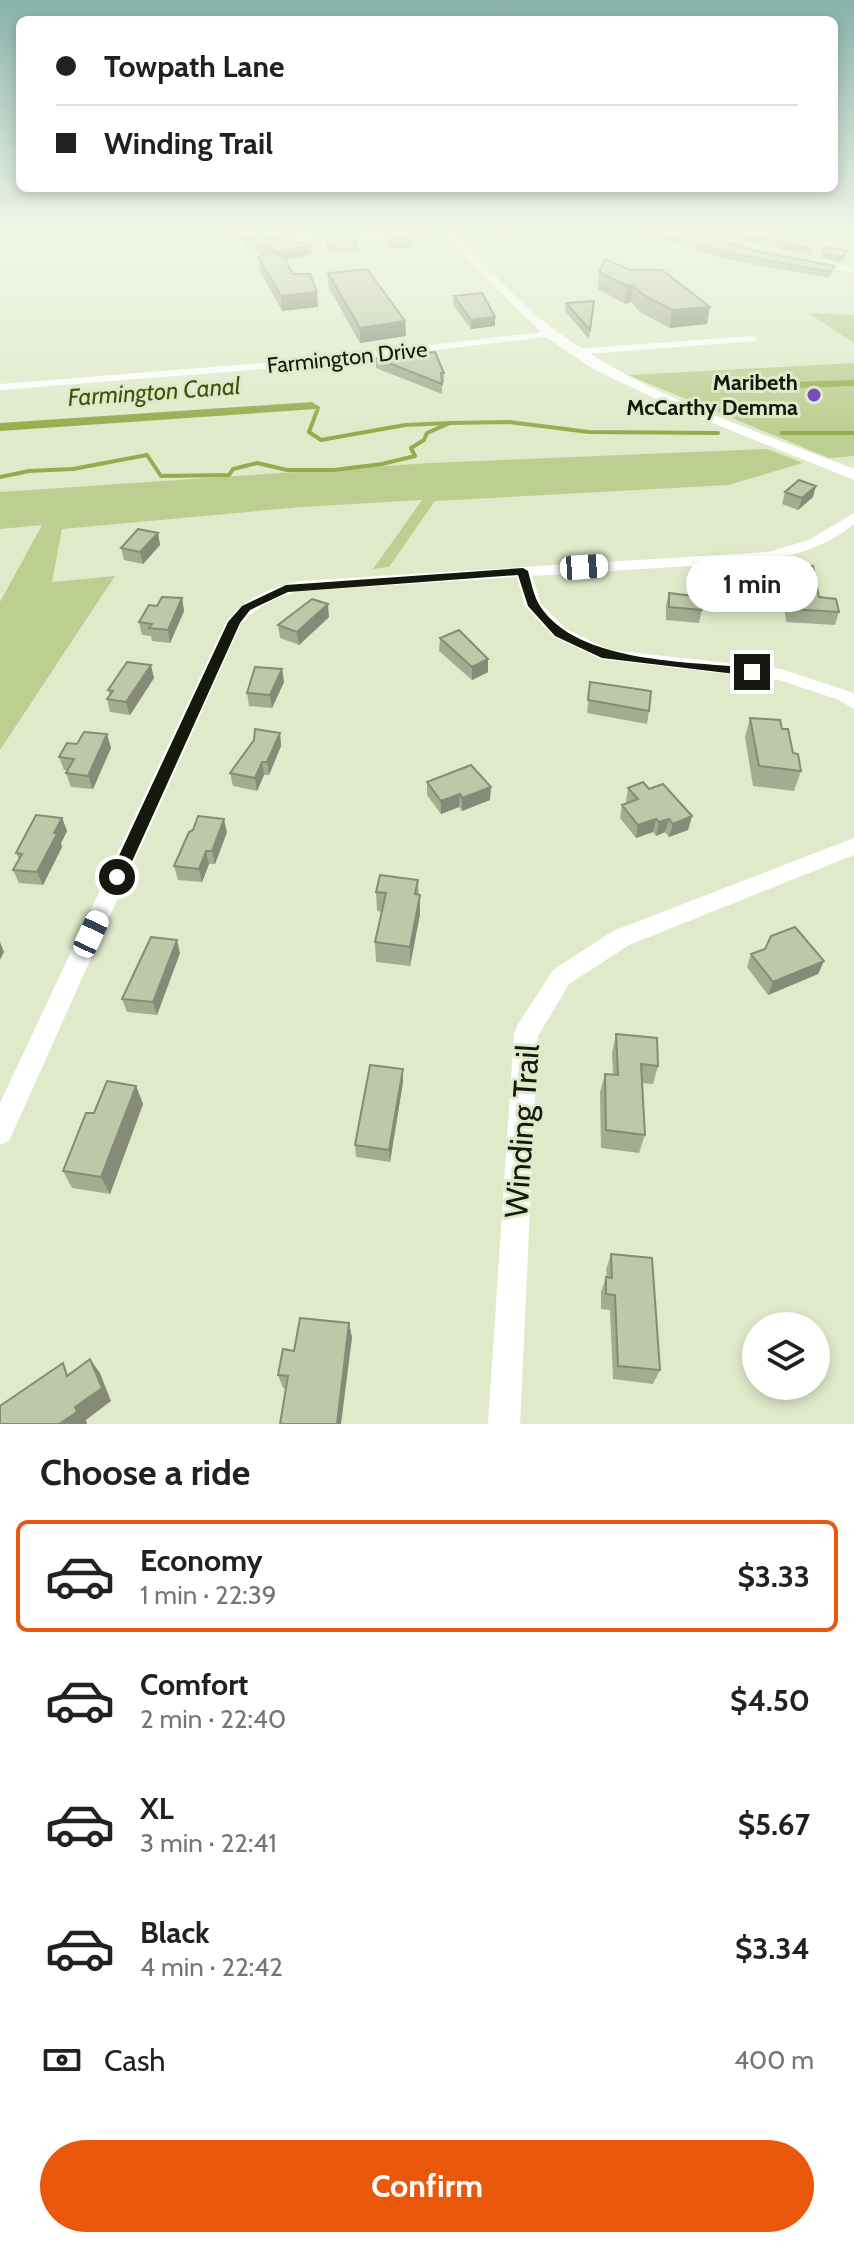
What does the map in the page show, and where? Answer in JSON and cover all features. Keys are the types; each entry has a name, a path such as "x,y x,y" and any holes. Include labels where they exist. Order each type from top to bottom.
{"main road":[{"path":"514,298 574,352 651,393 854,475"}],"street":[{"name":"Farmington Drive","path":"0,387 299,363 551,334"},
{"path":"574,352 752,339"},
{"path":"0,1132 234,622 246,608 271,593 299,586 768,556 794,551 836,532 854,517"},
{"path":"523,571 533,606 560,633 607,655 781,675 845,696 854,703"},
{"name":"Winding Trail","path":"504,1424 526,1034 561,977 621,938 854,846"}],"green space":[{"path":"808,313 854,315 854,343"},
{"path":"854,363 854,456 829,458 628,375"},
{"path":"767,449 803,463 728,485 435,501 389,567 373,569 422,500 301,507 62,529 52,582 115,576 0,750 0,602 42,525 0,529 0,492 430,463"}],"building":[{"path":"343,298 389,298 405,321 360,328"},
{"path":"456,298 485,298 495,317 471,320"},
{"path":"650,298 699,298 710,307 672,310"},
{"path":"594,301 590,330 566,303"},
{"path":"435,352 444,373 441,373 442,384 376,358"},
{"path":"799,480 816,486 802,498 785,492"},
{"path":"138,529 158,533 140,552 121,548"},
{"path":"813,566 819,597 836,599 839,612 790,609 787,592 805,593 801,568"},
{"path":"669,593 701,597 702,610 669,607"},
{"path":"162,597 182,598 168,630 149,628 152,624 139,622 149,605 157,606"},
{"path":"312,599 328,604 297,632 278,625"},
{"path":"459,630 488,659 472,667 440,638"},
{"path":"127,662 151,665 126,702 107,699 113,691 108,690"},
{"path":"255,667 282,669 270,695 247,693"},
{"path":"590,682 651,691 649,711 588,700"},
{"path":"750,718 780,720 782,729 788,729 801,771 759,766"},
{"path":"255,729 280,733 267,762 262,762 255,778 230,773 254,740"},
{"path":"84,732 107,734 88,776 66,773 74,759 59,757 67,743 77,744"},
{"path":"471,765 491,787 462,798 460,794 441,801 427,782"},
{"path":"643,782 649,789 663,784 692,816 673,824 669,819 659,822 656,819 638,825 622,805 638,799 628,788"},
{"path":"36,815 62,818 54,833 57,834 37,872 13,870 22,854 16,853"},
{"path":"198,816 224,819 212,851 206,851 199,869 174,866 189,832 193,830"},
{"path":"380,875 418,880 415,894 420,895 410,947 375,942 386,893 376,892"},
{"path":"795,927 824,961 773,982 751,954 765,949 771,936"},
{"path":"151,937 177,940 153,1002 122,999"},
{"path":"616,1034 657,1038 658,1066 641,1064 645,1135 606,1130 605,1074 618,1075"},
{"path":"370,1065 403,1069 389,1150 355,1145"},
{"path":"107,1081 136,1086 101,1177 63,1171 86,1113 94,1113"},
{"path":"611,1254 652,1258 660,1370 618,1366 615,1295 606,1294 606,1277 612,1278"},
{"path":"300,1318 349,1323 337,1424 280,1424 288,1376 278,1375 283,1349 294,1351"},
{"path":"90,1359 102,1388 75,1407 77,1412 59,1424 0,1424 0,1406 63,1363 67,1376"}],"waterway":[{"name":"Farmington Canal","path":"730,387 854,383"},
{"path":"312,406 318,408 309,432 321,440 405,425 450,423"},
{"name":"Farmington Canal","path":"0,427 312,406"},
{"path":"450,423 509,422 589,432 718,433"},
{"path":"0,477 29,471 73,469 147,455 161,476 229,475 233,469 257,463 287,470 334,470 415,456 411,448 424,440 427,433 450,423"},
{"path":"782,433 854,433"}],"place":[{"name":"Maribeth McCarthy Demma","path":"814,395"}],"route":[{"path":"117,877 234,622 246,608 271,593 299,586 523,571 533,606 560,633 607,655 752,672"}]}
